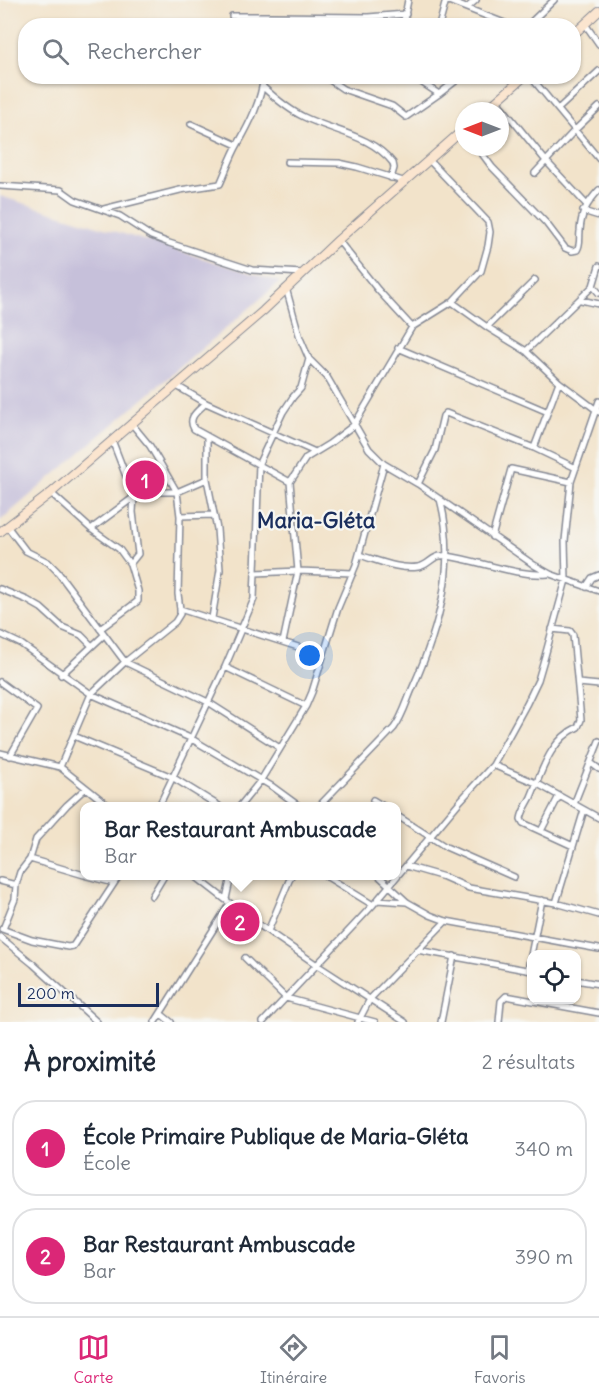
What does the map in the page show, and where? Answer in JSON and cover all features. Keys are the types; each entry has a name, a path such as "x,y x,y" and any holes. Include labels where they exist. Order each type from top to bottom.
{"street":[{"path":"405,18 408,0"},
{"path":"441,18 446,0 493,18"},
{"path":"468,7 476,0"},
{"path":"535,18 554,0"},
{"path":"581,27 599,11"},
{"path":"232,16 368,17 406,14"},
{"path":"585,24 599,44"},
{"path":"558,110 599,71"},
{"path":"102,210 180,190 220,184 237,145 246,132 263,84"},
{"path":"336,84 343,89 392,105 406,117 452,84"},
{"path":"424,84 439,94"},
{"path":"516,84 497,101 546,161 586,204"},
{"path":"537,84 599,159"},
{"path":"263,87 300,115 330,128 368,140 393,163 394,173 391,178"},
{"path":"535,173 599,108"},
{"path":"191,124 237,145"},
{"path":"0,532 51,493 263,311 403,181 430,161 455,137"},
{"path":"484,156 546,223 565,248 572,251 577,250 580,245 583,211 586,204 599,190"},
{"path":"283,642 298,571 290,482 300,465 354,425 412,327 452,302 481,271 488,246 490,226 430,161"},
{"path":"287,162 339,163 403,181"},
{"path":"0,186 58,189 75,200 120,216 151,236 169,243 252,270 302,273"},
{"path":"583,211 599,216"},
{"path":"338,240 378,290 412,327"},
{"path":"526,351 581,300 593,286 599,266"},
{"path":"487,327 535,280"},
{"path":"593,286 599,293"},
{"path":"286,288 300,338 309,359 327,377 369,449 384,464 418,484 492,537 550,574 599,591"},
{"path":"581,300 599,304"},
{"path":"452,302 526,351 559,382 597,411"},
{"path":"398,348 548,412"},
{"path":"161,802 225,668 254,599 258,463 293,397 301,388 309,359"},
{"path":"534,448 559,382"},
{"path":"175,385 206,403 315,453"},
{"path":"401,872 493,765 538,680 566,580 565,541 571,482 599,401"},
{"path":"206,403 191,420 194,429 290,482"},
{"path":"418,484 435,450 443,416 446,413 534,448 576,468"},
{"path":"60,767 90,694 175,622 180,609 178,594 180,516 177,492 150,446 131,423"},
{"path":"207,436 207,479 218,537 220,570 212,618"},
{"path":"112,440 134,497 133,512 138,554 130,564"},
{"path":"244,802 261,780 306,706 338,608 359,555 384,464"},
{"path":"492,537 511,469 571,482"},
{"path":"91,529 134,497 177,492 207,479"},
{"path":"51,493 91,529 119,549 130,564 138,591 138,601 99,629"},
{"path":"324,802 400,719 440,616 447,531 440,499"},
{"path":"180,516 214,515"},
{"path":"7,526 26,551 48,562 57,571 125,662 207,702 280,748"},
{"path":"359,555 398,566 414,567 423,566 434,557 446,556 506,569 550,574"},
{"path":"256,573 298,571 353,573"},
{"path":"586,587 592,578 599,575"},
{"path":"0,589 27,600 62,627 81,635 92,646"},
{"path":"180,609 323,655"},
{"path":"552,629 572,632 581,720 579,725 561,738 536,783 521,819 523,823 573,846"},
{"path":"0,634 26,648 90,694 190,738 247,774 261,780 292,802"},
{"path":"61,675 104,635"},
{"path":"225,668 306,706"},
{"path":"0,682 35,706 37,710 10,756"},
{"path":"578,683 599,686"},
{"path":"74,736 172,777 211,802"},
{"path":"574,804 599,741"},
{"path":"0,753 60,767 103,802"},
{"path":"591,763 599,769"},
{"path":"493,765 536,783 599,818"},
{"path":"86,788 67,804 36,839 30,859 20,872 15,900 2,929 32,940 73,946 116,880"},
{"path":"541,831 559,796"},
{"path":"556,903 584,810"},
{"path":"401,818 446,848 514,877"},
{"path":"30,859 80,874"},
{"path":"406,866 444,877 469,888 542,900 599,915"},
{"path":"0,880 16,885"},
{"path":"103,880 114,883"},
{"path":"152,896 162,880"},
{"path":"200,880 317,966 370,999 396,1020 405,1022"},
{"path":"155,1022 228,901 231,880"},
{"path":"268,931 289,880"},
{"path":"332,880 373,905"},
{"path":"384,880 407,902 446,921 599,949"},
{"path":"263,1022 394,880"},
{"path":"377,900 407,902"},
{"path":"532,950 542,900"},
{"path":"359,1020 370,999 446,921"},
{"path":"0,937 97,1022"},
{"path":"417,950 527,969"},
{"path":"441,1022 454,956"},
{"path":"245,958 286,998 359,1020 375,1022"},
{"path":"581,981 599,984"},
{"path":"499,1022 501,1001 506,996 599,1013"},
{"path":"161,1014 171,1022"}],"shaded area":[{"path":"0,196 280,282 0,521"}],"place":[{"name":"École Primaire Publique de Maria-Gléta","path":"145,480"},
{"name":"Bar Restaurant Ambuscade","path":"240,922"}],"district":[{"name":"Maria-Gléta","path":"316,520"}]}
